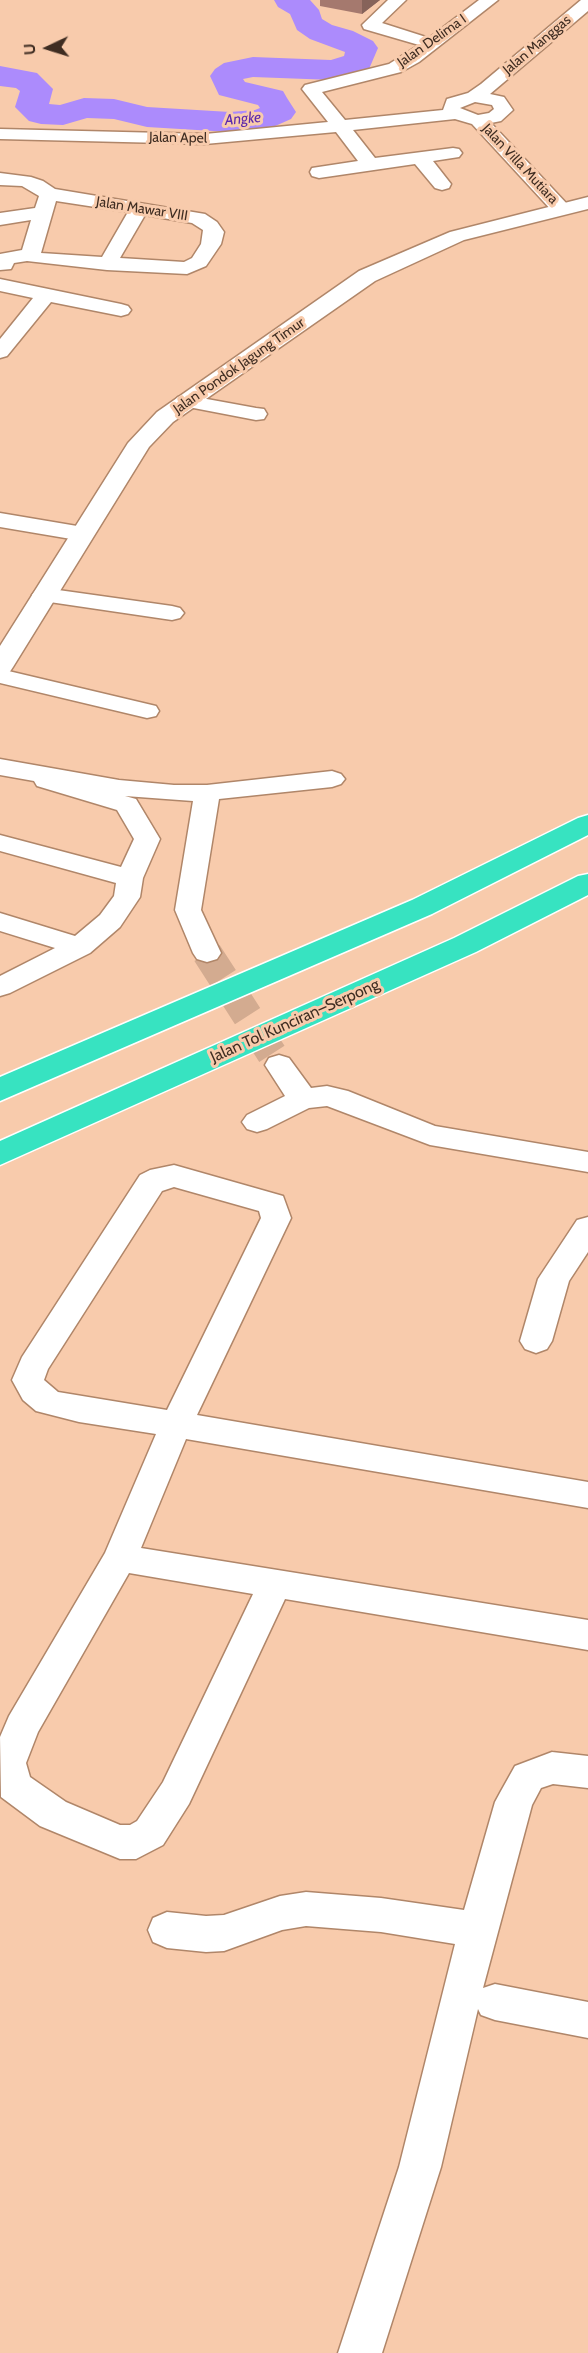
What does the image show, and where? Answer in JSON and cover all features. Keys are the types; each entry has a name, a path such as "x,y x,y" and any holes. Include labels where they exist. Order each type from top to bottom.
{"highway":[{"path":"0,1090 422,907 588,824"},
{"name":"Jalan Tol Kunciran–Serpong","path":"0,1154 465,945 588,883"}],"street":[{"path":"398,0 370,25 432,44"},
{"name":"Jalan Delima I","path":"339,126 311,89 380,73 413,58 490,0"},
{"name":"Jalan Manggas","path":"453,111 453,103 484,95 588,3"},
{"path":"453,111 487,118 502,114 503,105 484,95"},
{"name":"Jalan Apel","path":"8,134 205,139 242,137 453,111"},
{"name":"Jalan Villa Mutiara","path":"487,118 576,205"},
{"path":"339,126 371,165"},
{"path":"319,172 453,153"},
{"path":"420,158 442,184"},
{"name":"Jalan Mawar VIII","path":"0,179 24,181 49,194 204,220 214,232 212,244 199,262 187,268 107,264 38,258 30,255"},
{"path":"4,265 4,260 7,258 30,255 49,194"},
{"name":"Jalan Pondok Jagung Timur","path":"0,667 140,442 165,417 367,276 403,258 457,236 576,205"},
{"path":"107,264 140,208"},
{"path":"0,219 43,213"},
{"path":"0,285 121,310"},
{"path":"0,352 45,296"},
{"path":"185,401 256,414"},
{"path":"0,520 83,534"},
{"path":"44,595 172,613"},
{"path":"0,676 147,711"},
{"path":"0,767 119,788 207,793 332,780"},
{"path":"0,987 80,947 110,921 127,897 130,879 147,839 127,805 46,781"},
{"path":"207,793 188,910 207,953"},
{"path":"0,843 130,879"},
{"path":"0,922 80,947"},
{"path":"279,1065 303,1099"},
{"path":"257,1122 303,1099 327,1096 338,1098 430,1135 588,1162"},
{"path":"275,1584 176,1793 150,1833 136,1842 120,1842 53,1814 14,1786 8,1762 22,1727 120,1558 176,1424 276,1218 272,1204 174,1176 161,1178 151,1183 33,1366 28,1380 34,1391 48,1402 78,1409 176,1424 588,1495"},
{"path":"536,1341 554,1280 588,1228"},
{"path":"120,1558 588,1635"},
{"path":"360,2353 420,2167 478,1930 514,1802 528,1777 552,1768 588,1772"},
{"path":"167,1930 206,1934 224,1933 246,1927 280,1912 306,1909 381,1915 478,1930"},
{"path":"495,2002 588,2020"}],"waterway":[{"name":"Angke","path":"0,76 26,80 37,89 31,107 41,114 63,115 84,108 114,109 147,117 230,122 261,120 279,112 271,98 231,88 226,76 235,70 253,67 333,70 358,62 362,48 342,38 321,32 308,23 304,10 289,0"}],"tunnel":[{"path":"207,953 279,1065"}]}
